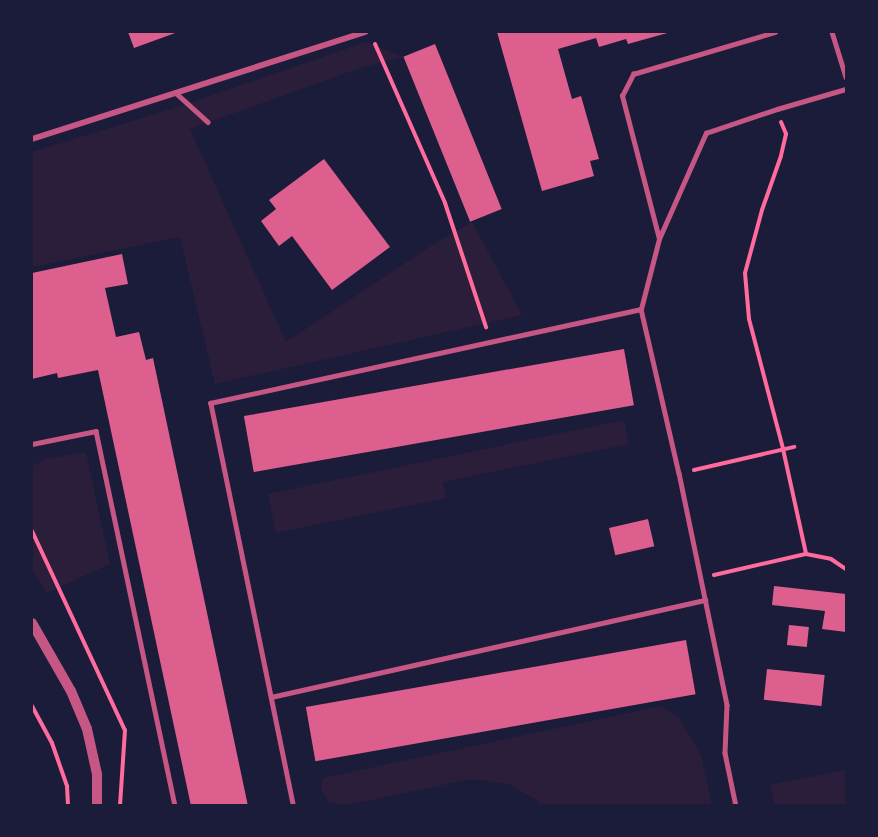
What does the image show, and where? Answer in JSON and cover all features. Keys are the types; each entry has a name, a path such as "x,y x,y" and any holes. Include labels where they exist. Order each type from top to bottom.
{"street":[{"path":"32,140 365,32"},
{"path":"32,623 71,691 87,729 97,774 97,806"}],"lane":[{"path":"659,239 622,96 633,74 775,32"},
{"path":"832,32 846,77"},
{"path":"736,806 725,753 727,705 702,578 641,309 659,239 706,133 846,89"},
{"path":"176,93 208,122"},
{"path":"293,806 210,404 641,309"},
{"path":"32,444 96,431 175,806"},
{"path":"271,697 705,600"}],"path":[{"path":"374,40 445,203 491,342"},
{"path":"777,109 786,134 745,273 749,319 783,450 806,554"},
{"path":"679,473 794,447"},
{"path":"32,531 125,730 120,806"},
{"path":"702,578 806,554 831,560 846,569"},
{"path":"32,706 52,743 67,786 68,806"}],"shaded area":[{"path":"366,42 404,57 363,67 190,129 286,342 437,242 472,222 522,315 215,384 180,237 32,267 32,152 181,106"},
{"path":"624,420 629,444 443,482 446,498 276,533 268,494"},
{"path":"86,452 110,564 47,593 32,570 32,466 46,459"},
{"path":"661,706 679,718 701,755 712,805 540,805 538,801 509,784 471,779 347,805 329,803 321,789 323,778"},
{"path":"846,770 846,805 775,805 770,785"}],"building":[{"path":"128,32 178,32 134,48"},
{"path":"497,32 671,32 628,44 626,39 599,47 596,38 558,49 572,99 581,96 599,159 590,161 594,176 542,191"},
{"path":"435,44 502,209 470,222 403,57"},
{"path":"324,159 390,247 332,290 292,236 279,246 261,221 276,209 269,200"},
{"path":"122,254 128,284 105,288 116,337 139,332 146,360 153,358 248,806 191,806 98,370 58,378 57,373 32,379 32,273"},
{"path":"624,349 634,405 254,472 244,416"},
{"path":"648,519 654,546 615,555 609,528"},
{"path":"774,586 846,594 846,632 822,629 825,611 772,605"},
{"path":"789,625 809,627 807,647 787,645"},
{"path":"686,640 696,694 315,761 306,707"},
{"path":"767,669 825,675 821,706 764,700"}]}
